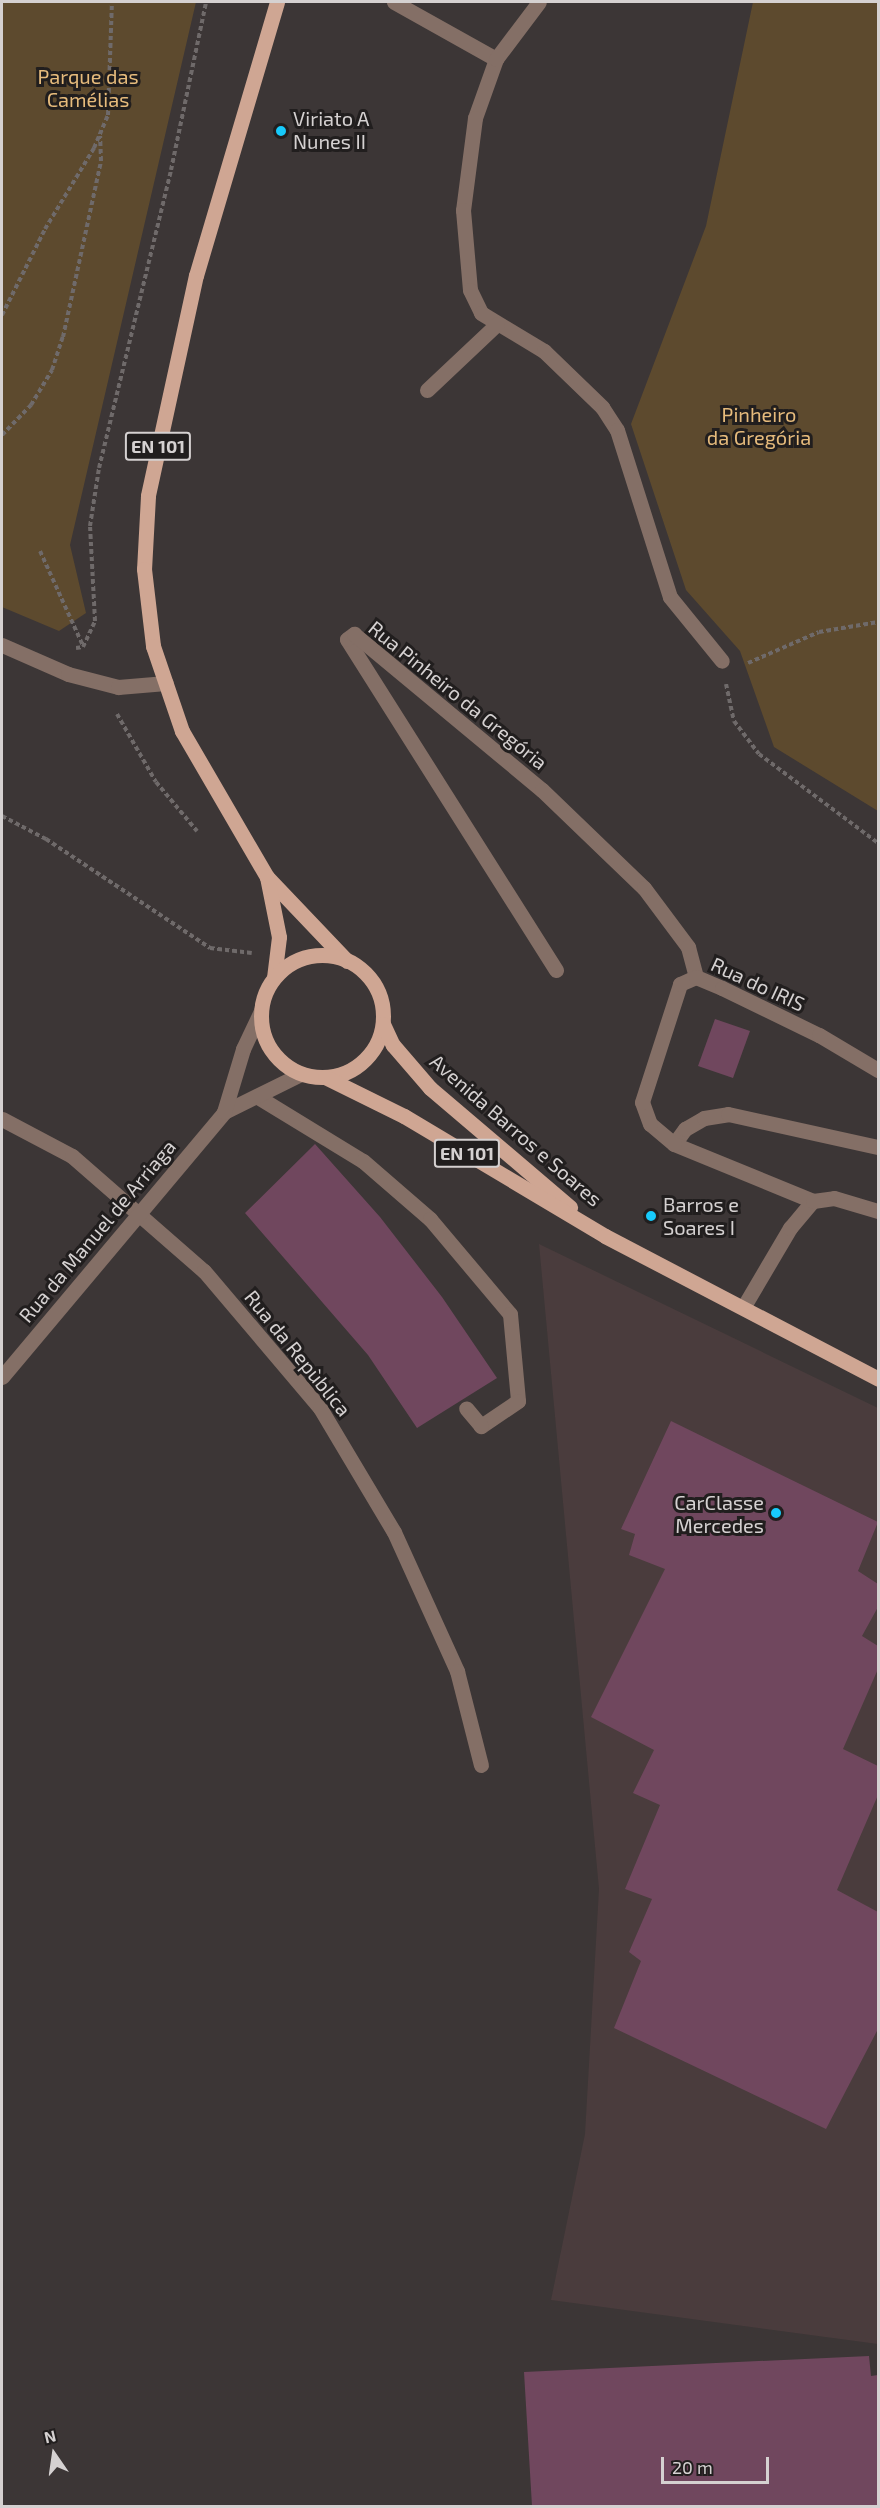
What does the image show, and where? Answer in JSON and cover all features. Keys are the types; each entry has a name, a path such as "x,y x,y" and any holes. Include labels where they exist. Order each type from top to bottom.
{"main road":[{"name":"EN 101","path":"267,877 279,937 274,978 261,1011 269,1045 279,1060 301,1074 325,1077 345,1072 363,1061 376,1044 383,1024 382,1005 375,986 363,971 347,961 267,877 182,731 153,646 144,568 148,496 196,275 278,2"},
{"name":"EN 101","path":"274,978 289,964 308,957 328,955 347,961"},
{"name":"Avenida Barros e Soares","path":"383,1024 393,1045 430,1088 605,1236"},
{"name":"Avenida Barros e Soares","path":"325,1077 404,1116 605,1236 744,1306 879,1378"}],"street":[{"path":"394,2 496,59"},
{"path":"538,2 496,59 475,118 463,210 470,290 481,313 544,351 602,407 617,430 670,597 722,662"},
{"path":"427,390 497,324"},
{"name":"Rua Pinheiro da Gregória","path":"556,970 347,639 354,634 542,790 644,888 688,947 696,977"},
{"path":"2,645 68,674 118,687 166,683"},
{"name":"Rua do IRIS","path":"813,1201 674,1144 650,1124 642,1102 680,984 696,977 819,1035 879,1070"},
{"path":"224,1112 243,1049 261,1011"},
{"path":"224,1112 301,1074"},
{"path":"258,1097 363,1161 430,1219 510,1314 518,1401 481,1426 466,1408"},
{"name":"Rua da Manuel de Arriaga","path":"2,1377 224,1112"},
{"path":"674,1144 685,1129 704,1118 728,1114 879,1147"},
{"name":"Rua da Repùblica","path":"2,1119 72,1156 204,1271 320,1408 394,1532 457,1671 481,1765"},
{"path":"744,1306 790,1228 813,1201 834,1198 879,1211"}],"path":[{"path":"2,315 100,134 108,115 112,2"},
{"path":"83,647 95,621 90,526 99,468 173,158 206,2"},
{"path":"2,435 31,405 52,370 63,338 101,161 100,134"},
{"path":"40,550 83,647"},
{"path":"879,622 819,632 748,663 722,662 734,721 759,754 879,843"},
{"path":"68,649 83,647"},
{"path":"109,710 120,715 156,782 197,831"},
{"path":"2,816 46,839 210,948 277,956"}],"shaded area":[{"name":"CarClasse Mercedes","path":"539,1244 878,1408 878,2344 551,2300 585,2134 599,1889"}],"green space":[{"name":"Parque das Camélias","path":"2,2 196,2 70,545 86,613 59,631 2,607"},
{"name":"Pinheiro da Gregória","path":"753,2 878,2 878,811 774,747 740,651 686,590 631,424 706,226"}],"building":[{"path":"715,1019 750,1031 733,1078 698,1066"},
{"path":"315,1144 380,1217 442,1297 497,1378 417,1428 368,1355 245,1213"},
{"path":"671,1421 878,1522 858,1571 878,1584 878,1607 862,1636 878,1646 878,1669 843,1749 878,1766 878,1795 837,1890 878,1912 878,2029 826,2129 614,2028 641,1961 629,1952 652,1899 625,1889 660,1805 633,1793 654,1750 591,1717 665,1569 629,1555 635,1534 621,1529"},
{"path":"869,2356 871,2376 878,2375 878,2506 532,2506 524,2372"}],"place":[{"name":"Viriato A Nunes II","path":"281,131"},
{"name":"Barros e Soares I","path":"651,1216"},
{"name":"CarClasse Mercedes","path":"776,1513"}]}
